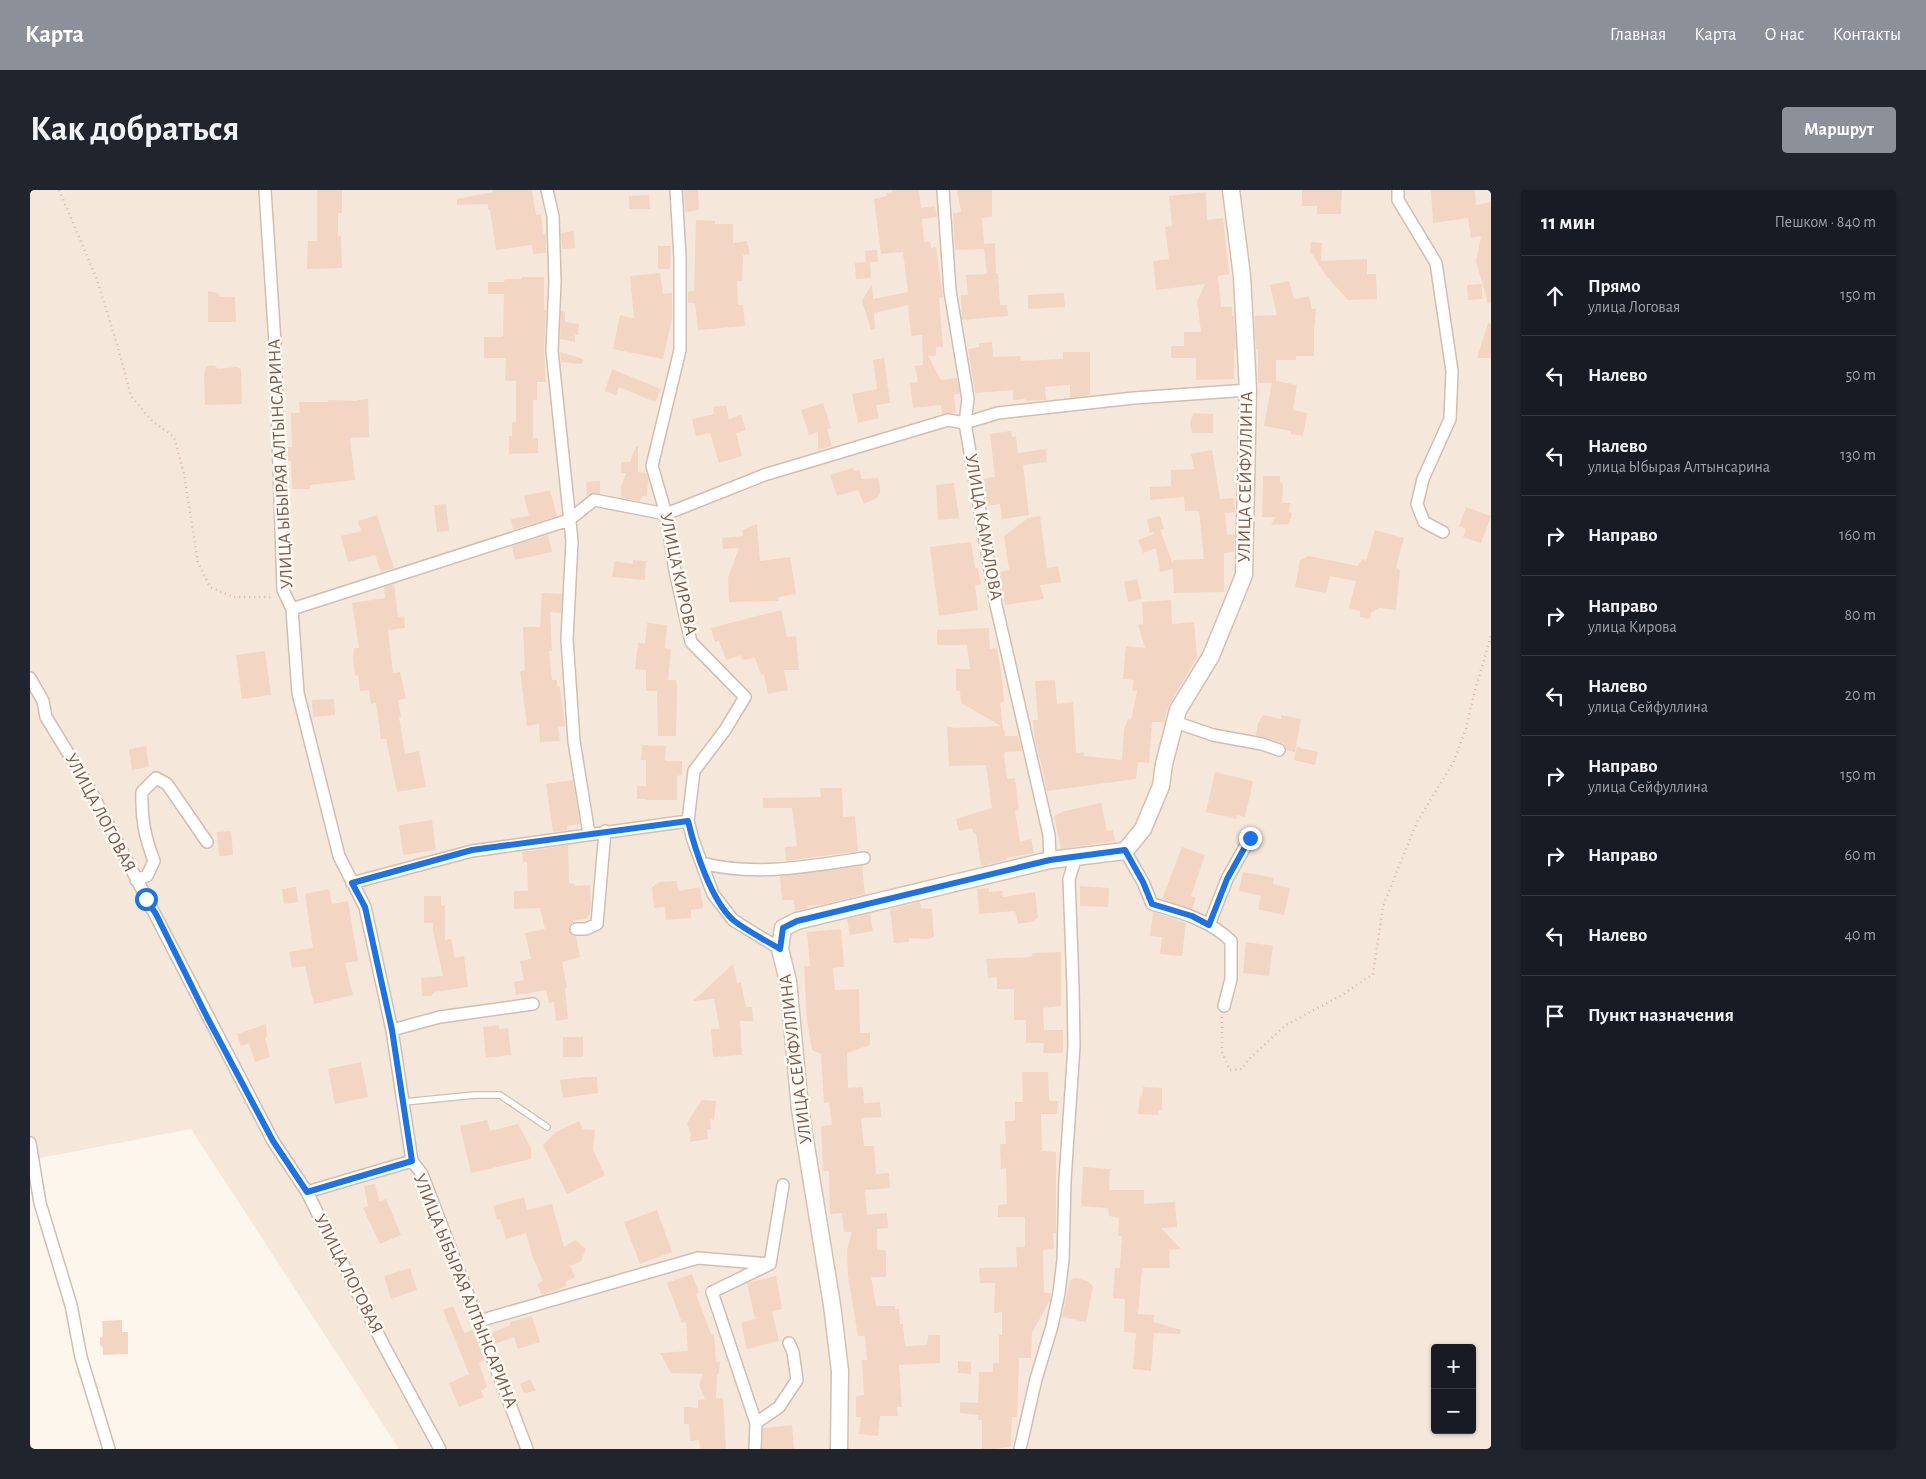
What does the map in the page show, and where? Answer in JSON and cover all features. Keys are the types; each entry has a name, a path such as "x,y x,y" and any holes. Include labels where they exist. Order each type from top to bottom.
{"street":[{"name":"УЛИЦА ЫБЫРАЯ АЛТЫНСАРИНА","path":"265,190 275,343 283,590 292,609 298,693 338,856 365,907 392,1030 412,1161 422,1174 527,1449"},
{"path":"547,190 553,216 555,282 552,351 572,541 567,639 574,741 589,834"},
{"name":"УЛИЦА КИРОВА","path":"676,190 680,257 680,350 652,466 666,514 675,571 691,642 745,697 725,730 694,772 688,821 714,894 733,920 780,949"},
{"name":"УЛИЦА КАМАЛОВА","path":"943,190 950,290 968,399 965,423 996,605 1048,835 1050,860"},
{"name":"УЛИЦА СЕЙФУЛЛИНА","path":"839,1449 840,1371 832,1305 800,1109 788,980 780,949 783,928 797,921 1050,860 1125,850 1143,829 1161,786 1164,764 1178,710 1211,656 1244,575 1248,390 1242,276 1231,190"},
{"path":"1398,190 1398,200 1436,263 1452,371 1450,419 1423,479 1418,504 1424,522 1443,532"},
{"path":"292,609 569,520 594,500 666,514 764,475 948,420 965,423 998,413 1134,398 1248,390"},
{"name":"УЛИЦА ЛОГОВАЯ","path":"30,678 42,701 46,717 87,784 273,1141 307,1192 383,1344 440,1449"},
{"path":"1175,722 1213,735 1262,744 1279,750"},
{"path":"136,880 147,876 154,861 146,839 141,814 142,792 156,778 167,784 207,842"},
{"path":"352,883 472,850 688,821"},
{"path":"576,929 586,929 597,924 605,832"},
{"path":"1209,925 1227,879 1250,838"},
{"path":"1125,850 1143,882 1152,904 1192,916 1223,933 1231,941 1231,979 1224,1006"},
{"path":"1020,1449 1036,1379 1052,1326 1063,1260 1065,1180 1074,1046 1069,880 1076,857"},
{"path":"702,863 719,868 746,870 782,869 864,858"},
{"path":"392,1030 440,1017 533,1004"},
{"path":"30,1143 40,1203 71,1305 81,1358 110,1449"},
{"path":"307,1192 412,1161"},
{"path":"770,1264 783,1185"},
{"path":"479,1321 698,1258 770,1264"},
{"path":"755,1449 756,1423 712,1292 770,1264"},
{"path":"756,1423 779,1407 797,1380 793,1352 789,1343"}],"lane":[{"path":"404,1102 475,1095 500,1095 547,1127"}],"path":[{"path":"59,190 96,277 118,344 131,396 152,421 174,437 184,474 198,563 210,587 233,597 270,597 283,590"},
{"path":"1224,1006 1221,1023 1222,1052 1230,1070 1242,1069 1248,1060 1286,1025 1342,996 1373,974 1383,906 1417,822 1453,763 1466,728 1491,636"}],"shaded area":[{"path":"30,190 1491,190 1491,1449 399,1449 191,1129 30,1160"}],"building":[{"path":"317,190 342,190 342,213 338,213 338,236 341,236 342,268 307,269 308,241 317,241"},
{"path":"492,190 532,190 536,215 541,214 543,234 546,234 546,253 533,254 532,245 496,250 488,204 457,205 457,199 493,192"},
{"path":"684,190 698,190 699,210 685,212"},
{"path":"892,190 919,190 921,208 935,206 937,217 922,219 924,242 930,242 931,248 936,247 943,297 939,298 943,347 936,347 936,356 928,356 941,380 957,378 960,394 954,394 956,413 942,414 941,405 913,408 910,383 918,382 915,366 923,365 922,335 911,336 908,305 874,313 875,329 871,330 862,301 872,284 873,299 908,292 903,252 881,254 874,199 887,196 886,193 892,192"},
{"path":"957,190 992,190 992,217 982,218 984,244 995,243 1000,305 1007,305 1008,316 962,320 961,295 968,295 966,275 987,274 984,249 955,250 953,213 961,212"},
{"path":"1302,190 1342,190 1341,214 1317,214 1317,206 1302,206"},
{"path":"1431,190 1475,190 1476,205 1491,202 1491,303 1488,304 1476,261 1481,236 1471,238 1468,218 1433,223"},
{"path":"1206,192 1207,220 1223,218 1229,274 1218,276 1221,307 1232,307 1232,316 1234,316 1236,349 1234,349 1234,379 1196,380 1196,358 1171,358 1171,346 1184,346 1184,332 1201,332 1197,301 1205,284 1156,290 1153,261 1169,259 1165,227 1172,226 1169,196"},
{"path":"649,195 650,209 629,209 629,196"},
{"path":"696,220 715,221 715,224 733,224 733,243 747,241 750,254 743,255 742,281 737,281 738,305 743,305 745,326 698,330 695,303 688,303 688,292 694,291"},
{"path":"574,231 575,248 562,249 561,233"},
{"path":"1311,242 1322,243 1321,261 1367,259 1367,274 1376,274 1377,299 1348,300 1327,277 1310,251"},
{"path":"658,246 671,246 670,269 658,269"},
{"path":"877,250 878,262 870,262 871,278 856,279 855,263 866,262 865,251"},
{"path":"660,273 663,294 672,293 672,318 663,359 613,349 620,315 634,319 630,276"},
{"path":"522,277 544,277 546,382 537,382 537,400 533,400 533,438 538,438 538,453 509,454 509,436 512,436 512,422 516,422 516,381 505,381 506,358 484,358 484,337 503,337 504,294 488,294 488,282 504,282 505,279 521,279"},
{"path":"1289,281 1294,299 1309,296 1312,309 1316,308 1314,356 1296,356 1296,360 1276,360 1276,381 1297,385 1293,410 1307,413 1303,436 1291,434 1291,431 1264,426 1272,383 1258,383 1258,349 1256,349 1254,316 1277,315 1270,285"},
{"path":"1482,284 1482,299 1468,300 1467,285"},
{"path":"208,291 218,293 220,297 235,297 236,322 208,322"},
{"path":"1064,293 1065,307 1028,309 1028,295"},
{"path":"561,311 565,312 565,322 579,324 578,335 575,335 575,342 560,339"},
{"path":"1488,323 1491,324 1491,358 1477,358"},
{"path":"992,342 993,357 1020,356 1021,361 1063,359 1063,352 1090,352 1090,395 1070,398 1070,385 1045,387 1046,400 1013,400 1013,390 975,393 968,349 979,347 979,343"},
{"path":"560,352 583,359 582,364 561,362"},
{"path":"884,358 890,403 876,405 879,418 858,423 852,394 877,389 873,360"},
{"path":"210,365 216,366 217,369 237,367 241,369 242,404 205,405 204,374 206,367"},
{"path":"612,369 661,389 655,402 619,387 616,395 605,391"},
{"path":"368,399 369,437 350,438 355,480 310,485 310,489 292,489 291,461 288,461 287,447 292,447 291,413 300,413 299,402 357,401"},
{"path":"823,403 831,428 827,429 832,446 818,450 818,432 809,435 801,410"},
{"path":"726,405 729,419 741,415 746,430 736,433 742,456 719,463 710,433 696,436 692,419 714,414 713,407"},
{"path":"1194,413 1213,414 1213,433 1192,433 1190,422"},
{"path":"1011,431 1012,437 1016,436 1018,453 1046,449 1047,462 1023,465 1029,515 1002,519 1000,504 987,506 982,479 995,477 990,434"},
{"path":"636,446 638,446 638,472 646,473 648,479 647,496 642,496 640,501 621,498 621,487 626,473 621,473 621,462 630,462"},
{"path":"1212,450 1220,499 1234,498 1235,512 1225,513 1227,535 1235,534 1234,552 1224,553 1224,592 1174,593 1173,569 1160,572 1156,548 1143,553 1138,540 1154,534 1154,532 1150,533 1147,519 1160,516 1164,529 1160,530 1173,564 1173,560 1204,559 1199,511 1185,511 1184,497 1150,500 1150,487 1171,486 1171,470 1194,469 1191,454"},
{"path":"853,468 854,471 859,470 862,479 879,478 880,493 877,498 864,504 858,490 837,496 830,475"},
{"path":"1263,476 1280,476 1280,482 1283,484 1282,503 1290,503 1289,512 1292,513 1289,524 1271,525 1275,517 1262,517"},
{"path":"600,481 600,494 593,493 587,496 586,482"},
{"path":"954,483 959,518 938,520 936,485"},
{"path":"550,490 557,516 513,530 511,519 529,516 524,496"},
{"path":"446,504 449,531 437,532 434,505"},
{"path":"1466,507 1491,516 1481,543 1463,537 1466,529 1459,526"},
{"path":"377,515 394,568 381,572 375,555 348,562 341,536 361,531 358,521"},
{"path":"1040,516 1047,568 1058,566 1061,582 1040,585 1044,599 1005,605 999,572 1009,570 1004,536 1028,518"},
{"path":"757,524 760,561 790,557 796,594 778,597 779,601 729,602 728,578 739,548 723,549 722,538 743,536 742,530"},
{"path":"1375,530 1404,538 1396,567 1400,570 1396,610 1379,608 1371,613 1370,619 1360,617 1360,611 1349,608 1356,581 1330,576 1326,593 1295,587 1300,560 1309,556 1358,566 1362,559 1366,561"},
{"path":"548,535 552,552 515,560 512,546"},
{"path":"971,542 975,568 978,568 981,584 975,585 978,610 939,616 930,547"},
{"path":"633,560 646,561 645,580 612,577 615,561 633,564"},
{"path":"1137,579 1142,599 1128,602 1124,582"},
{"path":"394,584 398,617 404,616 405,628 388,630 393,673 400,672 406,699 398,700 401,717 399,717 405,754 419,751 426,787 397,792 386,739 381,739 376,703 371,704 369,690 360,691 358,675 355,676 354,648 359,648 352,603 385,598 384,587"},
{"path":"542,593 562,594 561,613 550,612 552,651 549,651 552,680 557,680 557,686 560,687 565,726 558,727 560,741 540,742 539,724 527,726 520,671 525,670 523,627 540,627"},
{"path":"1171,600 1172,624 1194,622 1197,657 1169,705 1164,722 1152,722 1149,763 1138,762 1136,779 1047,791 1034,735 1033,720 1038,720 1035,681 1055,680 1057,704 1073,702 1076,753 1084,752 1084,756 1122,760 1124,729 1128,719 1131,720 1137,691 1132,690 1134,680 1123,679 1126,646 1145,648 1138,625 1143,624 1142,602"},
{"path":"781,610 787,637 796,636 799,670 784,670 788,690 768,694 764,674 761,675 755,658 742,660 741,655 726,660 719,641 715,642 711,628"},
{"path":"647,623 667,625 665,648 671,649 668,680 676,680 677,687 676,736 658,736 657,691 646,691 646,670 635,669 638,643 645,644"},
{"path":"989,628 990,649 997,648 1002,677 1004,702 1000,702 1003,730 1005,736 1018,736 1022,751 1005,752 1007,779 1015,778 1019,810 1015,811 1020,842 1031,839 1034,853 1006,858 1006,860 981,866 976,833 974,834 972,828 959,831 956,819 992,808 986,765 949,766 947,726 954,728 1001,726 961,703 960,691 956,690 956,669 970,669 967,645 937,645 937,630"},
{"path":"265,651 271,695 242,699 236,655"},
{"path":"334,699 335,715 313,717 312,700"},
{"path":"1263,715 1281,719 1281,715 1301,719 1295,752 1286,750 1282,743 1256,735 1258,723"},
{"path":"642,745 666,746 665,761 682,761 682,775 677,776 677,800 637,799 637,786 646,786 646,760 641,760"},
{"path":"146,746 149,767 132,770 129,749"},
{"path":"1297,747 1318,752 1315,765 1294,760"},
{"path":"1215,772 1253,781 1245,817 1237,815 1236,819 1206,812"},
{"path":"573,780 580,824 567,826 567,830 553,832 546,784"},
{"path":"820,788 842,788 843,817 855,816 858,851 786,861 785,847 797,846 792,808 763,808 763,798 821,797"},
{"path":"1101,803 1107,831 1113,830 1115,841 1061,849 1054,816 1065,811"},
{"path":"432,820 436,850 403,855 399,825"},
{"path":"231,831 233,855 219,856 217,832"},
{"path":"568,845 569,883 575,886 590,885 591,905 590,913 586,919 573,920 569,926 570,933 576,936 580,957 562,962 567,988 565,988 568,1019 556,1021 554,1002 549,1003 546,990 516,995 514,982 524,980 520,961 531,959 525,933 545,929 540,908 514,909 514,891 528,891 527,862 523,862 522,852"},
{"path":"1182,847 1205,855 1191,896 1196,898 1192,909 1162,899"},
{"path":"862,866 865,894 825,904 807,906 807,908 795,911 794,900 782,900 780,876"},
{"path":"1243,872 1274,878 1273,884 1290,888 1284,915 1258,909 1261,896 1239,891"},
{"path":"677,881 678,891 700,887 703,908 691,910 691,918 666,920 665,907 654,908 652,887 660,882"},
{"path":"1080,886 1109,888 1108,907 1080,906"},
{"path":"296,887 298,902 284,904 282,889"},
{"path":"989,888 989,892 1002,891 1003,897 1035,892 1038,918 1031,922 1018,924 1015,911 979,914 977,889"},
{"path":"329,889 332,904 348,901 358,961 345,963 353,995 314,1004 305,966 292,968 289,952 313,948 305,894"},
{"path":"424,896 441,896 441,906 445,905 445,940 451,939 455,958 464,956 468,987 435,992 431,996 422,996 421,978 443,976 433,923 424,923"},
{"path":"920,902 921,908 932,909 934,937 928,939 909,938 909,942 894,943 890,909"},
{"path":"1153,912 1186,923 1182,956 1160,954 1162,937 1150,936"},
{"path":"870,914 873,931 850,935 847,919"},
{"path":"841,929 844,967 833,968 835,990 859,989 860,1033 870,1033 870,1045 847,1053 848,1088 863,1087 864,1103 880,1102 881,1117 861,1118 864,1146 874,1146 876,1174 889,1173 890,1188 865,1190 867,1215 887,1213 888,1228 877,1229 877,1250 886,1250 886,1277 871,1277 876,1306 895,1306 895,1309 899,1309 900,1324 903,1324 905,1346 927,1345 928,1335 940,1335 940,1363 899,1365 902,1407 897,1407 898,1416 880,1416 878,1436 859,1434 861,1417 856,1417 856,1396 864,1395 862,1360 867,1360 865,1336 858,1336 848,1276 847,1250 852,1232 844,1232 842,1213 830,1214 829,1171 823,1171 821,1126 832,1125 829,1102 824,1103 821,1054 812,1050 807,1021 804,966 810,966 807,932"},
{"path":"1246,942 1273,946 1269,976 1243,973"},
{"path":"1061,952 1061,1006 1043,1008 1044,1030 1063,1030 1063,1053 1043,1053 1044,1043 1026,1043 1026,1020 1014,1020 1014,989 997,989 997,977 988,978 986,959 1031,957 1033,953"},
{"path":"733,964 737,983 741,982 746,1007 752,1007 753,1021 740,1021 742,1055 713,1057 711,1029 720,1029 714,999 693,1001"},
{"path":"266,1024 267,1037 265,1038 270,1057 255,1062 249,1043 241,1046 237,1034"},
{"path":"499,1025 499,1029 508,1028 511,1055 486,1058 483,1027"},
{"path":"563,1037 583,1037 583,1057 563,1057"},
{"path":"361,1062 368,1097 335,1104 328,1069"},
{"path":"1022,1072 1048,1072 1049,1101 1058,1101 1057,1114 1041,1114 1042,1151 1056,1152 1056,1233 1053,1233 1054,1249 1043,1250 1044,1293 1051,1293 1050,1300 1032,1333 1031,1358 1019,1358 1017,1417 1012,1417 1011,1446 997,1449 982,1449 982,1420 978,1420 978,1415 960,1413 960,1402 978,1403 979,1372 993,1372 993,1363 999,1363 999,1335 1002,1335 1002,1312 994,1313 995,1283 980,1283 979,1268 1017,1267 1016,1247 1025,1247 1025,1217 998,1217 998,1205 1007,1204 1006,1168 1001,1169 1000,1144 1006,1144 1005,1121 1015,1121 1015,1102 1023,1102"},
{"path":"597,1077 598,1093 563,1098 560,1080"},
{"path":"1143,1087 1162,1088 1162,1110 1158,1110 1158,1115 1138,1114"},
{"path":"702,1100 716,1101 714,1120 710,1119 711,1129 707,1130 708,1139 690,1142 691,1135 687,1123"},
{"path":"487,1120 490,1131 518,1124 531,1148 531,1159 471,1173 460,1126"},
{"path":"579,1121 583,1129 595,1130 593,1150 605,1175 567,1194 543,1145 556,1132"},
{"path":"1083,1167 1110,1169 1109,1190 1144,1190 1144,1204 1175,1202 1177,1227 1161,1228 1181,1249 1169,1250 1170,1268 1142,1268 1138,1314 1154,1315 1154,1322 1181,1330 1180,1334 1154,1333 1151,1371 1133,1369 1136,1333 1124,1332 1125,1299 1113,1298 1115,1268 1120,1268 1122,1236 1118,1236 1119,1218 1109,1216 1108,1208 1081,1206"},
{"path":"375,1184 379,1202 386,1199 401,1235 380,1244 363,1208 368,1206 364,1186"},
{"path":"524,1197 527,1210 552,1204 564,1247 575,1240 586,1249 581,1261 570,1266 575,1277 565,1282 567,1286 542,1295 537,1284 543,1281 533,1258 526,1233 506,1239 500,1219 497,1220 493,1206"},
{"path":"657,1210 672,1252 640,1264 624,1222"},
{"path":"410,1268 417,1290 391,1299 384,1276"},
{"path":"692,1274 699,1293 696,1294 711,1334 714,1334 716,1362 720,1362 719,1374 717,1374 716,1398 723,1398 726,1449 700,1449 699,1440 690,1441 689,1424 684,1424 684,1407 698,1408 698,1400 705,1399 699,1385 703,1374 671,1373 660,1353 688,1351 686,1322 682,1323 667,1283"},
{"path":"776,1276 782,1309 772,1311 779,1341 747,1349 741,1323 755,1319 747,1283"},
{"path":"1076,1278 1087,1281 1093,1286 1086,1322 1062,1317 1070,1280"},
{"path":"453,1306 464,1333 473,1330 485,1360 479,1363 487,1387 481,1391 484,1397 459,1407 449,1383 469,1374 443,1310"},
{"path":"532,1316 540,1342 518,1349 514,1337 495,1344 491,1333 511,1325 510,1322"},
{"path":"122,1320 122,1332 128,1332 128,1354 103,1355 103,1348 100,1345 100,1338 103,1336 102,1321"},
{"path":"958,1361 971,1362 971,1374 958,1373"},
{"path":"530,1379 536,1391 524,1393 520,1384"},
{"path":"792,1425 794,1449 762,1449 763,1428"}],"route":[{"path":"146,899 156,914 207,1017 273,1141 307,1192 412,1161 392,1030 365,907 352,883 472,850 688,821 693,840 714,894 733,920 780,949 783,928 797,921 1050,860 1125,850 1143,882 1152,904 1192,916 1209,925 1227,879 1250,838"}]}
